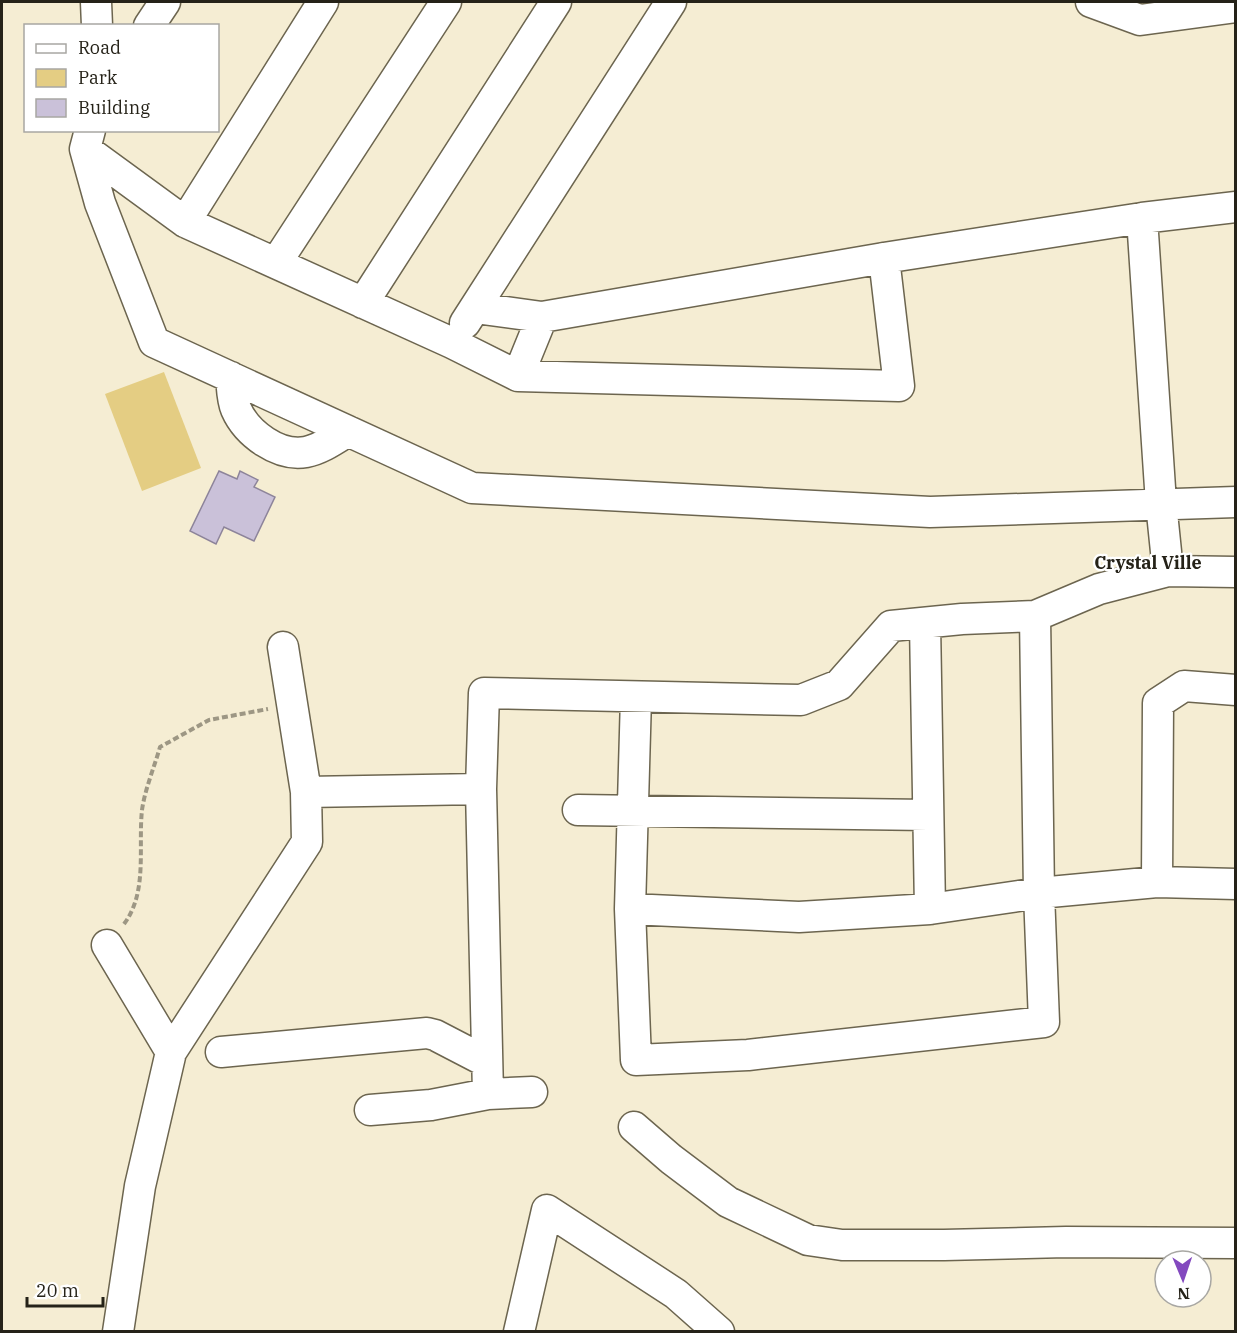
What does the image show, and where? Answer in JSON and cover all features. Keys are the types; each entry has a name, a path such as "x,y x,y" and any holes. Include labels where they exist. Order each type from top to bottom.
{"street":[{"path":"96,2 97,24"},
{"path":"150,24 165,2"},
{"path":"185,222 323,2"},
{"path":"276,263 446,2"},
{"path":"363,303 555,2"},
{"path":"452,343 670,2"},
{"path":"1091,2 1140,20 1236,7"},
{"path":"87,140 185,222 452,343 518,376 898,386 884,258"},
{"path":"87,140 100,203 154,342 472,488 930,512 1236,502"},
{"path":"475,308 542,317 884,258 1142,218 1236,207"},
{"path":"1142,218 1161,504 1168,571"},
{"path":"518,376 542,317"},
{"path":"231,377 235,408 245,424 264,442 288,452 306,452 327,444 348,431"},
{"path":"488,1094 481,789 484,693 801,700 838,685 891,626 1035,616 1099,589 1168,571 1236,573"},
{"path":"636,697 630,909 636,1060 748,1055 1044,1022 1035,616"},
{"path":"925,623 930,909"},
{"path":"118,1332 140,1185 171,1052 307,842 306,792 283,647"},
{"path":"1157,882 1158,703 1184,686 1236,690"},
{"path":"306,792 481,789"},
{"path":"579,810 928,815"},
{"path":"630,909 799,917 930,909 1040,893 1157,882 1236,884"},
{"path":"107,945 171,1052"},
{"path":"221,1052 428,1033 487,1062"},
{"path":"370,1110 431,1105 488,1094 532,1092"},
{"path":"634,1128 670,1160 729,1202 808,1240 842,1245 1066,1242 1236,1243"},
{"path":"519,1332 547,1210 676,1294 719,1332"}],"path":[{"path":"107,945 133,911 139,879 142,809 160,747 209,720 292,705"}],"green space":[{"path":"164,372 201,468 142,491 105,394"}],"building":[{"path":"219,471 237,479 240,471 258,480 254,487 275,497 254,541 224,527 216,544 190,531"}],"district":[{"name":"Crystal Ville","path":"1148,563"}]}
